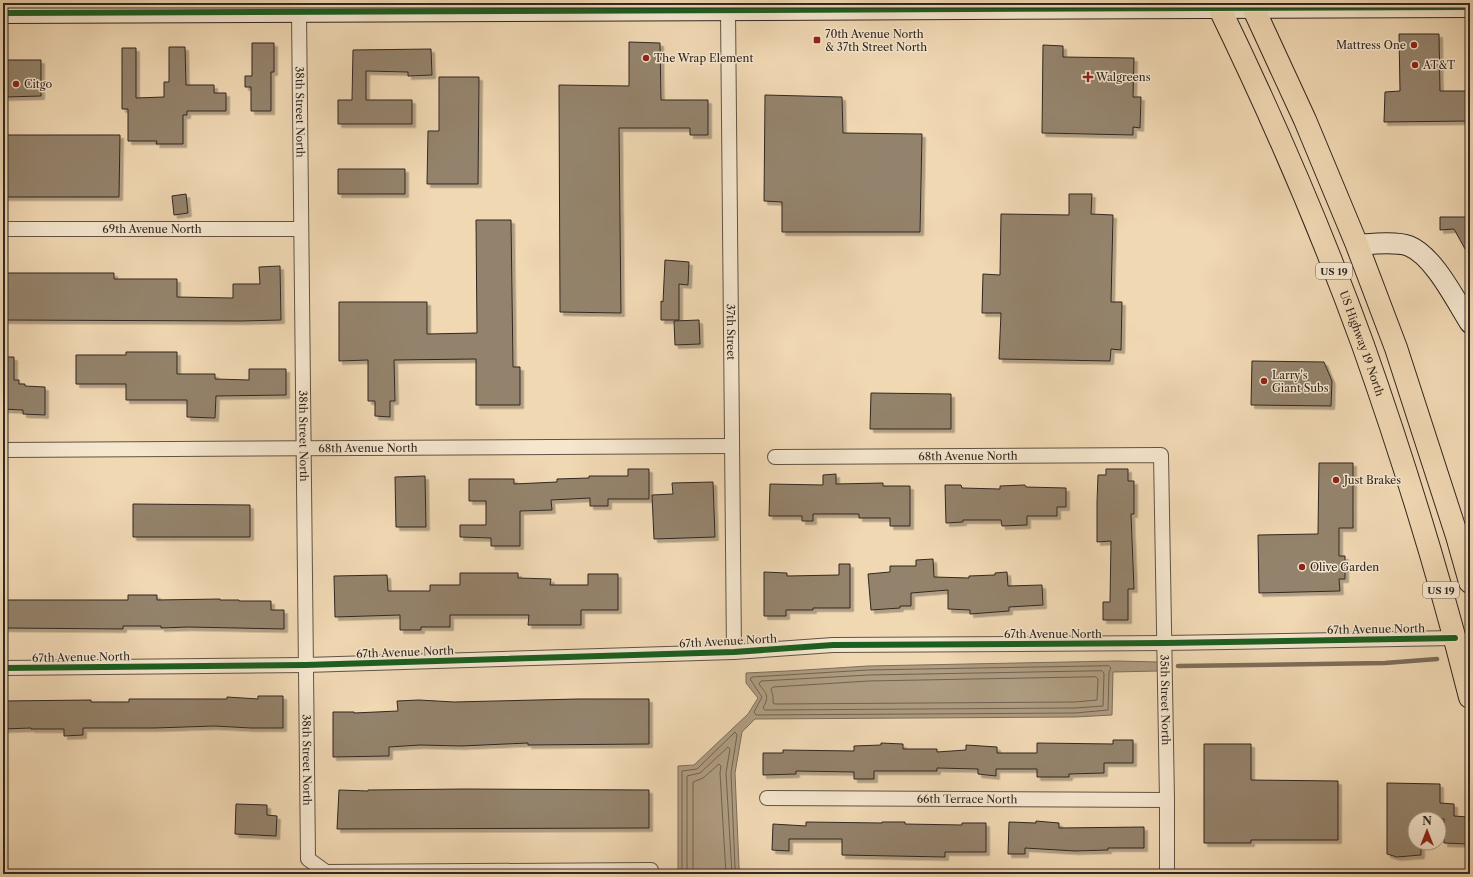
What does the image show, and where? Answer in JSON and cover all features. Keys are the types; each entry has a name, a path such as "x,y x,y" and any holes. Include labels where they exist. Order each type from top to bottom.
{"highway":[{"name":"US 19","path":"1252,5 1305,120 1399,356 1455,530 1470,582"},
{"name":"US Highway 19 North","path":"1219,6 1275,126 1328,253 1363,345 1428,542 1470,697"}],"street":[{"path":"3,13 728,11 1252,5 1468,5"},
{"name":"37th Street","path":"728,11 734,652"},
{"name":"38th Street North","path":"299,13 308,859 326,872 651,870"},
{"name":"69th Avenue North","path":"3,228 301,229"},
{"path":"1356,245 1398,244 1408,246 1421,253 1433,265 1470,323"},
{"name":"68th Avenue North","path":"3,450 732,446"},
{"name":"68th Avenue North","path":"775,457 1161,455"},
{"name":"35th Street North","path":"1161,455 1165,643 1167,874"},
{"name":"67th Avenue North","path":"3,668 306,665 734,652 833,645 1165,643 1455,638"},
{"name":"66th Terrace North","path":"767,798 1167,800"}],"water":[{"path":"1117,661 1158,662 1158,671 1113,672 1112,715 1075,717 755,719 742,732 735,773 739,867 741,874 678,874 678,766 694,765 748,714 758,698 746,683 746,673 868,666"}],"building":[{"path":"1399,34 1439,34 1440,91 1470,91 1470,121 1384,122 1385,92 1400,91"},
{"path":"629,42 660,43 661,100 708,100 708,135 690,135 690,128 619,128 621,313 560,312 559,85 629,86"},
{"path":"252,43 274,43 274,72 271,72 271,111 251,111 251,87 245,87 245,76 252,76"},
{"name":"Walgreens","path":"1043,45 1063,46 1063,57 1134,58 1133,97 1141,97 1140,128 1133,127 1133,135 1042,133"},
{"path":"169,47 185,47 186,85 214,85 214,93 226,93 226,111 187,111 187,115 183,115 183,144 156,144 157,141 128,141 128,109 122,109 122,48 136,48 136,98 164,97 164,82 169,82"},
{"path":"431,49 432,75 408,76 408,72 366,71 366,100 412,100 412,124 338,124 338,100 352,100 353,50"},
{"path":"4,60 41,60 41,96 5,97"},
{"path":"439,77 479,77 478,184 427,184 428,131 439,131"},
{"path":"765,95 842,97 843,133 922,134 920,232 782,232 782,202 764,201"},
{"path":"3,135 120,135 119,197 3,197"},
{"path":"338,169 405,169 405,194 338,194"},
{"path":"186,194 188,213 174,215 172,196"},
{"path":"1069,194 1092,194 1091,214 1113,215 1111,302 1122,302 1121,350 1111,349 1110,361 999,359 1001,313 982,313 983,274 1000,275 1001,214 1069,215"},
{"path":"1440,217 1470,217 1470,258 1454,229 1440,230"},
{"path":"476,220 511,220 513,367 520,367 520,405 476,405 476,359 394,360 395,401 390,401 390,417 375,416 375,401 368,401 368,360 339,361 339,302 427,302 427,334 477,333"},
{"path":"665,260 689,262 688,285 679,284 679,320 661,320 661,301 663,302"},
{"path":"280,266 281,320 3,320 3,273 114,273 114,279 177,279 177,297 233,298 233,284 260,284 259,267"},
{"path":"699,320 700,344 675,345 674,321"},
{"path":"126,352 177,352 177,374 215,374 215,379 249,380 249,369 286,369 286,395 216,396 215,418 187,417 187,400 126,400 126,384 76,384 76,355 126,355"},
{"path":"3,357 14,357 14,380 19,380 19,384 25,384 25,386 45,387 45,415 23,414 23,410 3,409"},
{"path":"1252,361 1324,362 1332,381 1331,406 1251,405"},
{"path":"871,393 951,394 951,429 870,429"},
{"name":"Olive Garden","path":"1319,463 1353,463 1353,528 1339,528 1339,556 1345,556 1345,579 1339,579 1340,591 1259,593 1258,535 1318,534"},
{"path":"628,469 649,469 649,499 608,499 608,506 590,506 590,498 551,500 552,510 520,511 520,546 491,546 491,538 460,537 460,525 486,525 486,501 469,501 469,479 514,479 514,484 557,482 557,479 589,478 589,476 628,476"},
{"path":"1106,469 1128,469 1128,481 1134,481 1134,514 1131,514 1134,589 1128,589 1128,620 1103,620 1103,602 1110,602 1111,541 1097,542 1097,502 1098,475 1106,475"},
{"path":"836,474 836,484 883,483 883,486 910,486 910,526 890,526 890,518 859,518 859,514 813,514 813,521 802,521 802,516 769,516 770,484 823,485 823,475"},
{"path":"425,476 426,527 396,527 395,477"},
{"path":"713,482 715,537 654,539 652,495 673,494 672,483"},
{"path":"945,485 961,485 962,488 1000,489 1000,486 1025,485 1026,487 1066,488 1066,507 1057,507 1057,516 1027,516 1027,525 1002,526 1001,520 963,520 963,522 946,523"},
{"path":"133,504 250,505 250,537 133,537"},
{"path":"933,559 934,577 969,578 969,576 995,575 995,573 1007,572 1008,586 1042,585 1043,605 1009,607 1009,611 970,614 970,610 948,609 948,590 911,593 911,606 871,610 868,574 890,572 890,566 916,566 916,560"},
{"path":"839,564 850,564 850,608 786,610 786,616 764,616 764,572 787,573 787,576 839,575"},
{"path":"460,573 518,573 518,578 551,579 550,585 588,585 588,574 618,574 618,610 581,610 581,625 528,625 529,615 450,615 450,627 421,627 421,630 400,630 400,615 335,617 334,576 387,575 388,591 430,591 430,585 460,585"},
{"path":"128,595 157,595 157,600 220,599 239,601 271,601 271,610 284,610 284,629 188,627 161,628 161,626 123,626 123,629 3,628 3,600 128,600"},
{"path":"258,696 283,696 283,728 214,726 83,728 83,735 64,736 64,729 3,729 3,701 91,700 91,702 129,702 129,699 227,699 227,697 258,699"},
{"path":"649,699 649,744 528,745 528,743 461,746 420,745 389,747 389,756 333,757 333,712 354,713 398,711 397,701 419,700 454,702"},
{"path":"1113,740 1133,740 1133,763 1104,763 1104,773 1069,774 1069,777 1037,777 1037,769 996,769 996,776 978,774 978,769 937,768 937,771 874,771 874,779 854,779 854,772 796,771 796,774 763,775 763,753 783,753 783,750 854,751 854,746 881,745 881,743 903,744 903,749 937,749 937,752 966,750 966,745 997,747 997,753 1037,753 1037,743 1113,744"},
{"path":"1204,744 1251,744 1251,780 1338,781 1338,840 1251,840 1251,843 1204,843"},
{"path":"1387,783 1440,784 1440,803 1454,804 1454,816 1468,817 1467,844 1447,843 1447,811 1407,811 1407,851 1421,851 1421,855 1397,857 1387,854"},
{"path":"465,789 649,790 649,828 337,829 339,790 368,791"},
{"path":"236,804 267,805 267,815 277,816 276,836 235,834"},
{"path":"1036,821 1059,823 1059,828 1144,827 1144,848 1108,848 1108,850 1075,851 1025,848 1025,854 1008,854 1009,822 1036,823"},
{"path":"806,822 905,822 905,824 962,825 962,823 986,823 986,852 945,852 945,857 842,855 842,839 789,839 789,851 772,850 773,824 806,826"}],"waterway":[{"path":"1178,666 1385,663 1437,659"}],"cycle path":[{"path":"3,13 1470,7"},
{"path":"3,668 306,665 734,652 833,645 1165,643 1455,638"}],"place":[{"name":"70th Avenue North & 37th Street North","path":"817,40"},
{"name":"Mattress One","path":"1414,45"},
{"name":"The Wrap Element","path":"646,58"},
{"name":"AT&T","path":"1415,65"},
{"name":"Walgreens","path":"1088,77"},
{"name":"Citgo","path":"16,84"},
{"name":"Larry's Giant Subs","path":"1264,381"},
{"name":"Just Brakes","path":"1336,480"},
{"name":"Olive Garden","path":"1302,567"}]}
